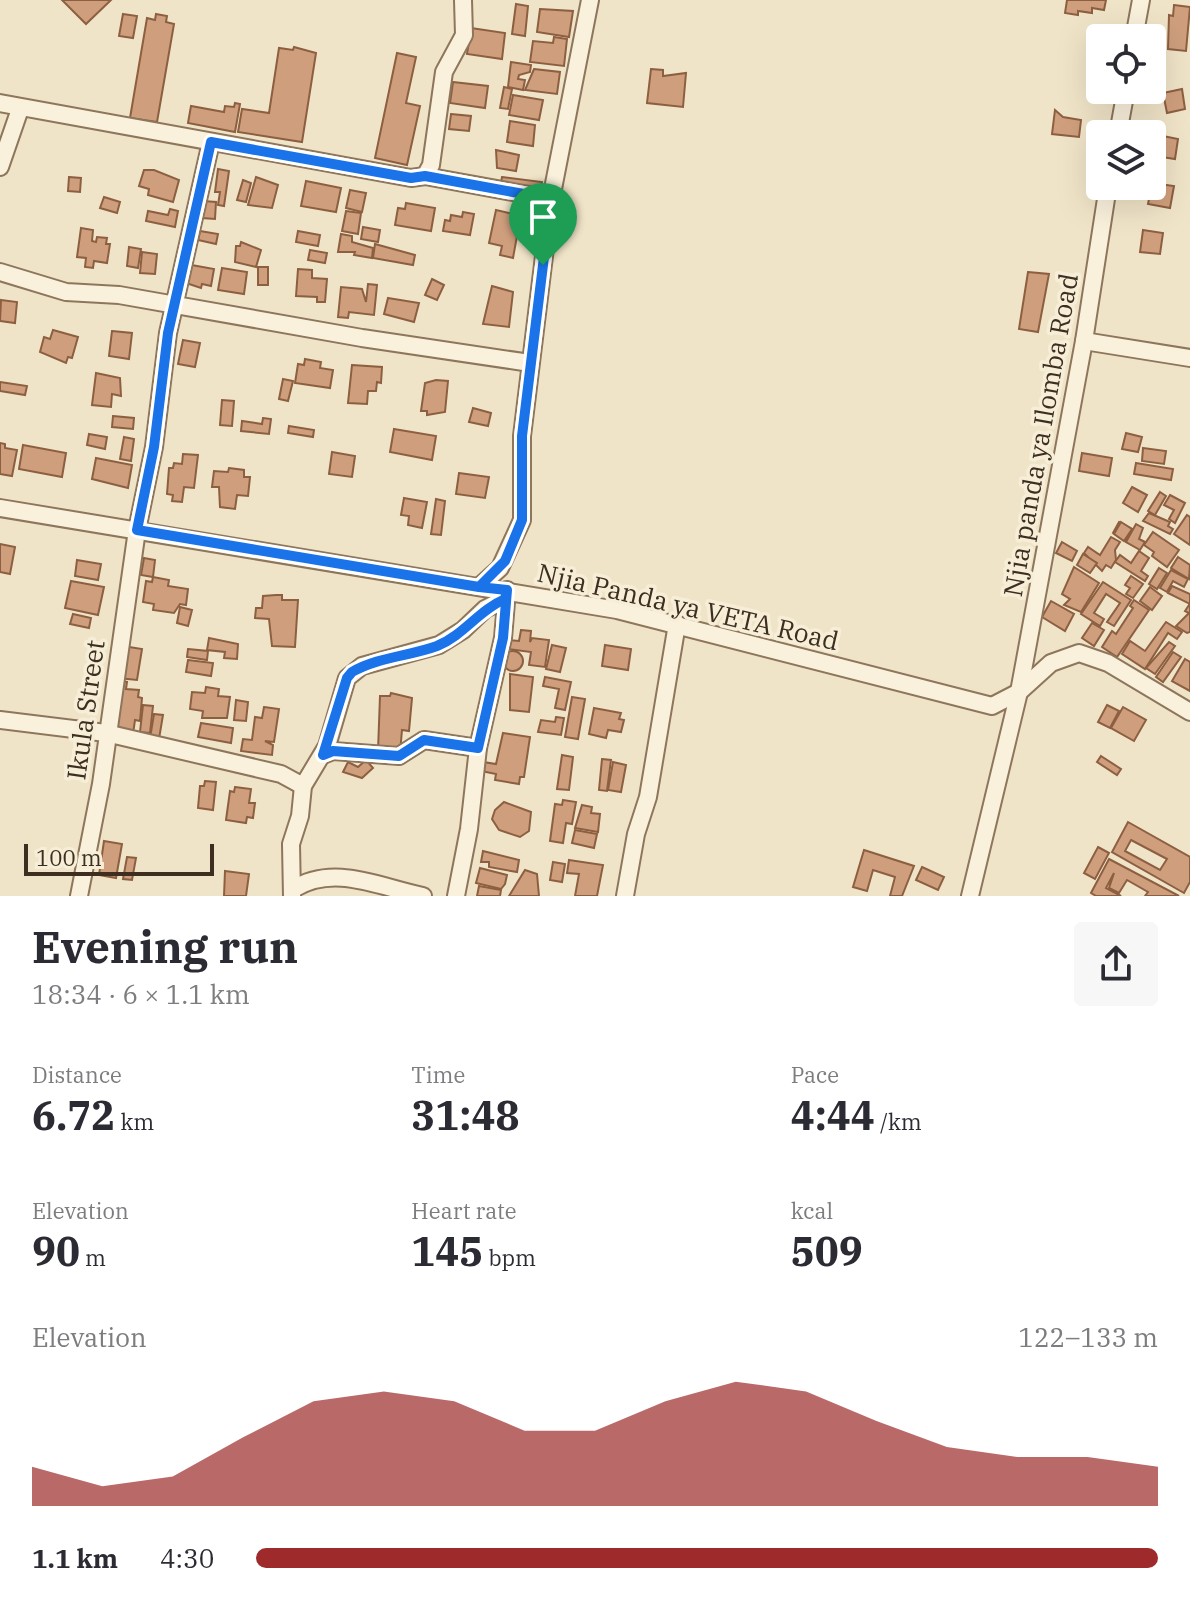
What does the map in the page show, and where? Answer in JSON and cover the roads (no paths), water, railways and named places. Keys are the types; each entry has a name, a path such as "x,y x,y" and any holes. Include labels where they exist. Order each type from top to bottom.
{"street":[{"path":"425,176 431,165 444,72 464,35 463,0"},
{"path":"479,587 505,561 522,520 521,446 551,199 590,0"},
{"path":"1137,24 1141,0"},
{"path":"0,103 411,178 425,176 551,199"},
{"path":"0,167 20,109"},
{"name":"Ikula Street","path":"79,896 101,784 137,530 148,485 168,333 211,142"},
{"name":"Njia panda ya Ilomba Road","path":"970,896 1019,692 1084,341 1106,200"},
{"path":"0,272 58,290 119,295 362,338 530,363"},
{"path":"1084,341 1190,358"},
{"name":"Njia Panda ya VETA Road","path":"0,508 479,587 677,624 958,700 992,706 1019,692 1051,663 1079,653 1108,663 1190,712"},
{"path":"456,896 469,829 478,748 503,638 506,594"},
{"path":"292,893 291,844 300,816 303,786 323,755 347,678 352,672 439,645 463,630 506,594"},
{"path":"625,896 636,834 648,797 677,624"},
{"path":"0,720 106,733 281,774 303,786"},
{"path":"323,755 333,751 399,756 424,740 478,748"},
{"path":"292,893 320,876 343,876 423,896"}]}
